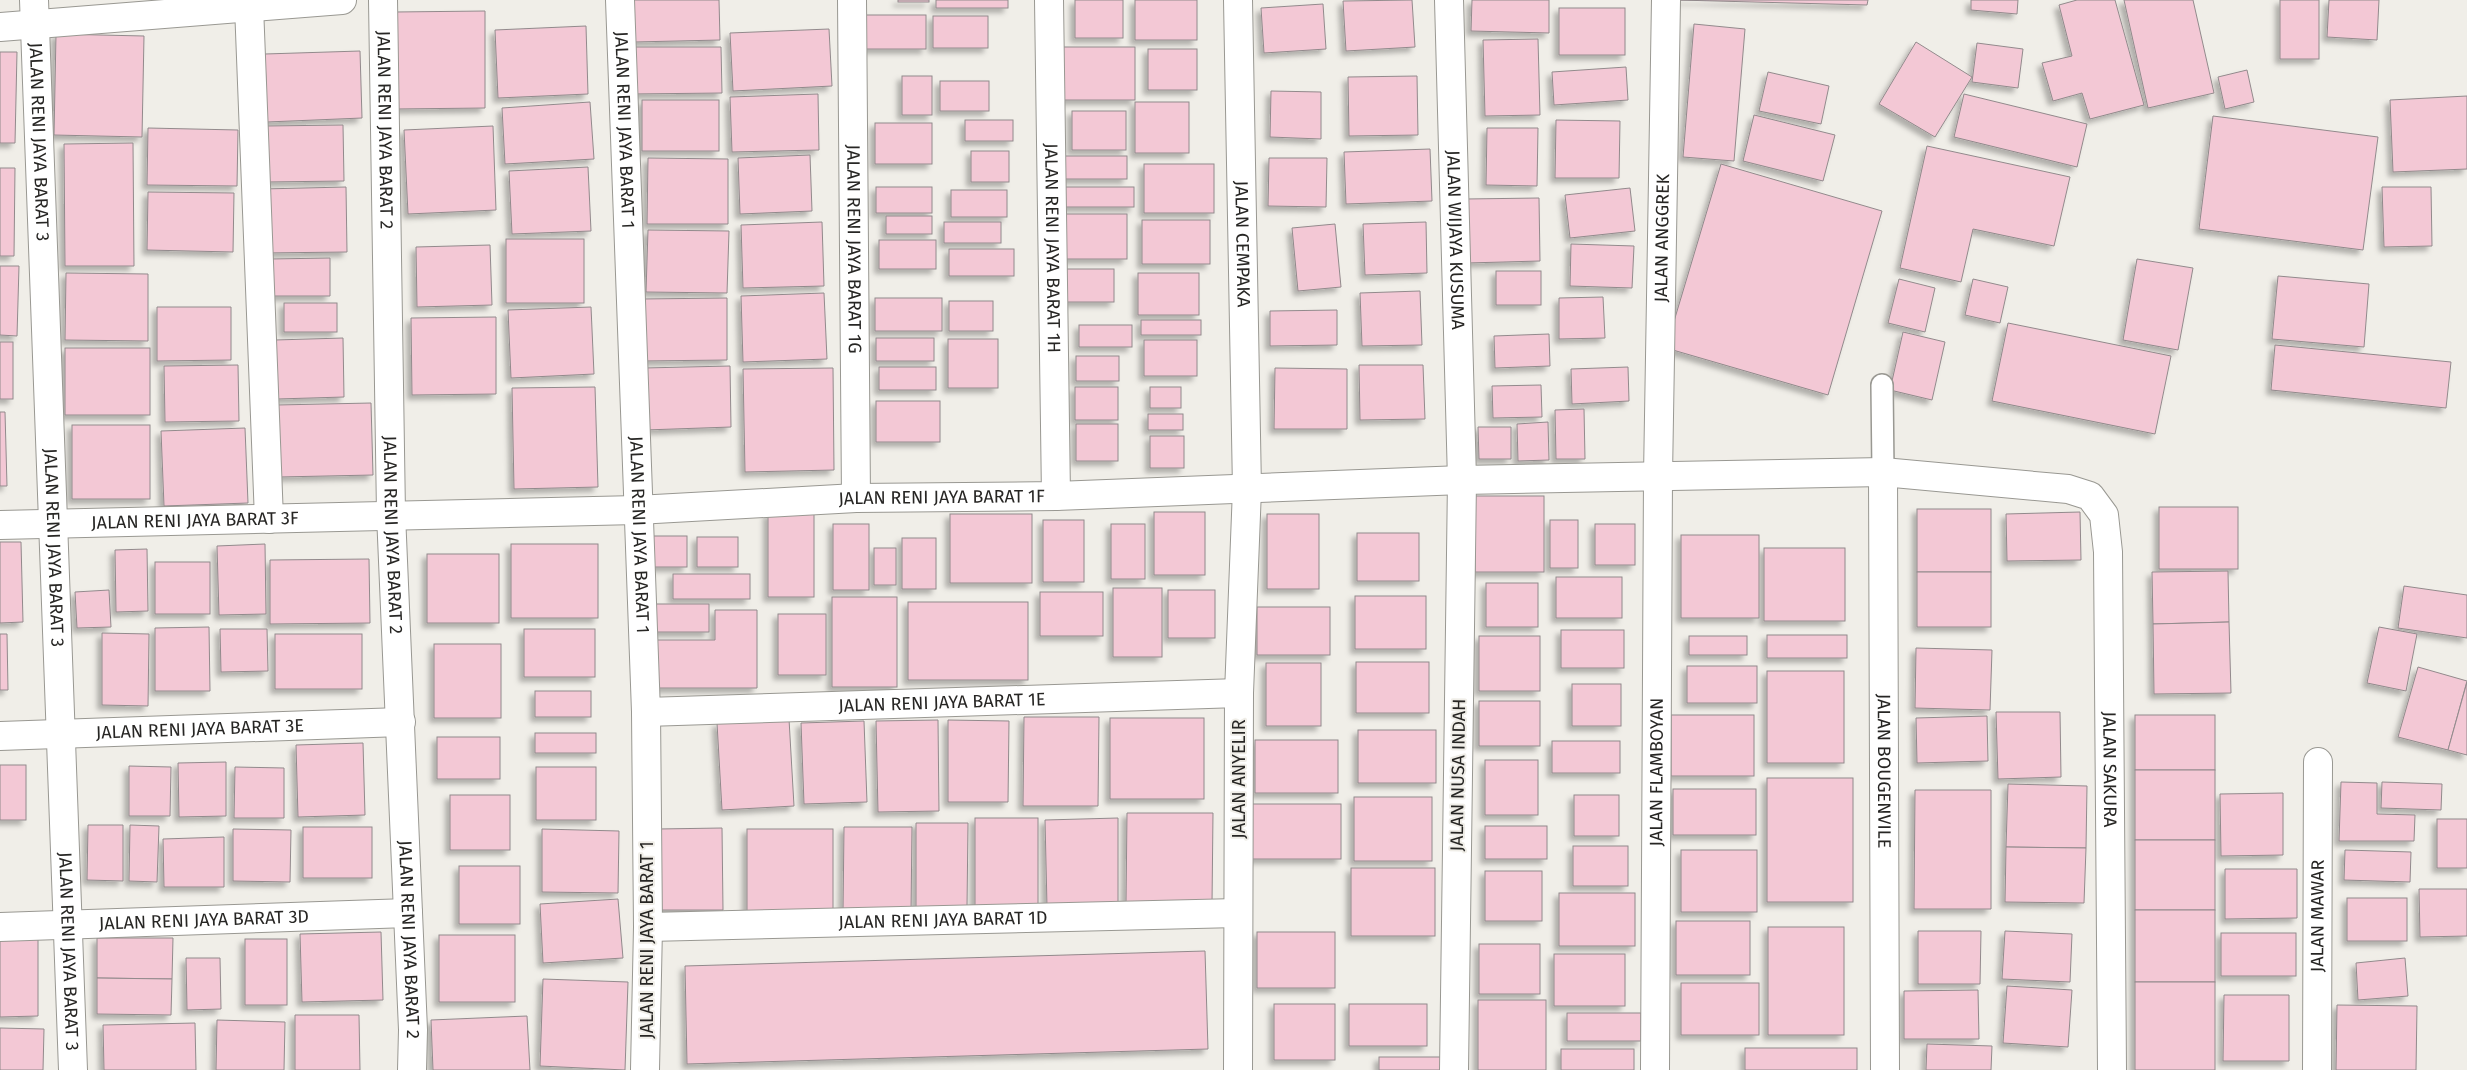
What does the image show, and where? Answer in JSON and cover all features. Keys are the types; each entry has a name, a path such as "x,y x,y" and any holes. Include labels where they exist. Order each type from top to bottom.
{"street":[{"path":"0,27 34,12 249,6 342,0"},
{"name":"JALAN RENI JAYA BARAT 2","path":"384,0 391,514 401,722 412,1070"},
{"name":"JALAN RENI JAYA BARAT 1","path":"620,0 637,510 646,712 648,927 645,1070"},
{"name":"JALAN RENI JAYA BARAT 1G","path":"852,0 856,498"},
{"name":"JALAN RENI JAYA BARAT 1H","path":"1049,0 1056,496"},
{"name":"JALAN CEMPAKA","path":"1238,0 1247,489"},
{"name":"JALAN WIJAYA KUSUMA","path":"1449,0 1462,480"},
{"name":"JALAN ANGGREK","path":"1658,476 1666,0"},
{"path":"249,6 269,519"},
{"name":"JALAN RENI JAYA BARAT 3","path":"34,12 73,1070"},
{"name":"JALAN SAKURA","path":"1658,476 1883,472 2068,489 2090,496 2104,515 2108,552 2112,1070"},
{"name":"JALAN BOUGENVILE","path":"1883,472 1885,1070"},
{"name":"JALAN RENI JAYA BARAT 1F","path":"391,514 637,510 856,498 1056,496 1462,480 1658,476"},
{"name":"JALAN FLAMBOYAN","path":"1656,1070 1658,476"},
{"name":"JALAN NUSA INDAH","path":"1454,1070 1462,480"},
{"name":"JALAN ANYELIR","path":"1238,1070 1239,693 1247,489"},
{"name":"JALAN RENI JAYA BARAT 3F","path":"0,525 53,526 391,514"},
{"name":"JALAN RENI JAYA BARAT 1E","path":"646,712 1239,693"},
{"name":"JALAN RENI JAYA BARAT 3E","path":"0,736 401,722"},
{"name":"JALAN MAWAR","path":"2317,1070 2318,762"},
{"name":"JALAN RENI JAYA BARAT 3D","path":"0,927 408,913"},
{"name":"JALAN RENI JAYA BARAT 1D","path":"648,927 1238,913"}],"lane":[{"path":"1882,385 1883,472"}],"building":[{"path":"633,0 719,0 720,40 634,42"},
{"path":"898,0 929,0 929,2 898,2"},
{"path":"936,0 1008,0 1008,8 936,8"},
{"path":"1075,0 1123,0 1123,38 1075,38"},
{"path":"1135,0 1197,0 1197,40 1135,40"},
{"path":"1412,0 1415,47 1346,51 1343,1"},
{"path":"1472,0 1549,0 1549,33 1471,31"},
{"path":"1678,0 1868,0 1867,5"},
{"path":"1971,0 2018,0 2017,14 1971,10"},
{"path":"2077,0 2115,0 2144,105 2090,119 2082,93 2053,101 2042,63 2072,56 2059,5"},
{"path":"2124,0 2193,0 2214,93 2148,108"},
{"path":"2280,0 2319,0 2319,59 2280,59"},
{"path":"2329,0 2379,0 2377,40 2327,37"},
{"path":"1323,4 1326,49 1264,53 1261,8"},
{"path":"1559,8 1625,8 1625,55 1559,55"},
{"path":"485,11 485,108 395,109 395,12"},
{"path":"865,15 926,15 926,49 865,49"},
{"path":"933,16 988,16 988,48 933,48"},
{"path":"1694,24 1745,29 1734,161 1683,157"},
{"path":"586,26 588,94 498,98 495,30"},
{"path":"829,29 832,86 733,91 730,33"},
{"path":"56,34 144,36 142,137 54,135"},
{"path":"1538,39 1540,115 1485,116 1483,40"},
{"path":"1916,42 1972,77 1935,137 1879,104"},
{"path":"1977,43 2023,49 2018,88 1972,82"},
{"path":"630,47 721,47 722,93 631,94"},
{"path":"1054,47 1135,47 1135,100 1054,100"},
{"path":"1148,49 1197,49 1197,90 1148,90"},
{"path":"360,51 362,118 267,122 265,54"},
{"path":"0,52 17,52 15,143 0,143"},
{"path":"1626,67 1628,100 1554,105 1552,72"},
{"path":"2247,70 2254,102 2225,109 2218,77"},
{"path":"1768,72 1829,86 1821,124 1759,111"},
{"path":"902,76 932,76 932,115 902,115"},
{"path":"1417,76 1418,135 1349,136 1348,77"},
{"path":"940,81 989,81 989,111 940,111"},
{"path":"1271,91 1321,92 1321,139 1270,137"},
{"path":"818,94 819,150 732,152 730,97"},
{"path":"1964,94 2087,124 2077,167 1954,137"},
{"path":"2467,96 2467,169 2393,172 2390,100"},
{"path":"642,100 719,100 719,151 642,151"},
{"path":"590,102 594,159 505,164 502,108"},
{"path":"1135,102 1189,102 1189,153 1135,153"},
{"path":"1072,111 1126,111 1126,150 1072,150"},
{"path":"1754,115 1835,135 1823,181 1743,161"},
{"path":"2213,116 2378,137 2363,250 2199,229"},
{"path":"965,120 1013,120 1013,141 965,141"},
{"path":"1556,120 1620,121 1619,178 1555,178"},
{"path":"875,123 932,123 932,164 875,164"},
{"path":"343,125 344,181 266,182 266,126"},
{"path":"493,126 496,210 408,214 404,130"},
{"path":"148,128 238,130 237,186 147,185"},
{"path":"1487,128 1538,128 1537,186 1486,185"},
{"path":"133,143 134,266 65,266 64,144"},
{"path":"1927,146 2070,177 2054,246 1973,229 1961,282 1900,268"},
{"path":"1430,149 1432,201 1346,204 1344,152"},
{"path":"971,151 1009,151 1009,182 971,182"},
{"path":"810,155 812,211 740,214 738,158"},
{"path":"1064,156 1127,156 1127,179 1064,179"},
{"path":"648,158 728,159 728,224 647,224"},
{"path":"1269,158 1327,158 1326,207 1268,206"},
{"path":"1144,164 1214,164 1214,213 1144,213"},
{"path":"1721,164 1882,211 1828,395 1666,348"},
{"path":"588,167 591,231 512,234 509,171"},
{"path":"0,168 15,168 14,256 0,256"},
{"path":"346,187 347,252 263,253 262,189"},
{"path":"876,187 932,187 932,213 876,213"},
{"path":"1063,187 1134,187 1134,207 1063,207"},
{"path":"2382,187 2431,187 2432,246 2384,247"},
{"path":"1630,188 1635,231 1570,238 1565,195"},
{"path":"951,190 1007,190 1007,217 951,217"},
{"path":"148,192 234,193 233,252 147,250"},
{"path":"1539,198 1540,261 1467,263 1466,199"},
{"path":"1058,214 1127,214 1127,259 1058,259"},
{"path":"886,216 932,216 932,234 886,234"},
{"path":"1142,220 1210,220 1210,264 1142,264"},
{"path":"822,222 824,286 743,288 741,225"},
{"path":"944,222 1001,222 1001,243 944,243"},
{"path":"1426,222 1427,273 1365,275 1363,224"},
{"path":"1335,224 1341,287 1298,291 1292,228"},
{"path":"648,230 729,231 727,293 646,292"},
{"path":"506,239 584,239 584,303 506,303"},
{"path":"879,240 936,240 936,269 879,269"},
{"path":"1571,244 1634,246 1632,288 1570,286"},
{"path":"490,245 492,305 417,307 416,247"},
{"path":"949,249 1014,249 1014,276 949,276"},
{"path":"330,258 330,296 270,296 270,259"},
{"path":"2137,259 2193,268 2178,350 2123,340"},
{"path":"0,266 19,266 17,336 0,335"},
{"path":"1057,269 1114,269 1114,302 1057,302"},
{"path":"1496,271 1541,271 1541,305 1496,305"},
{"path":"66,273 148,274 148,341 65,340"},
{"path":"1138,273 1199,273 1199,315 1138,315"},
{"path":"2278,276 2369,284 2364,347 2272,339"},
{"path":"1899,279 1935,288 1925,332 1888,323"},
{"path":"1973,279 2008,287 2000,323 1965,315"},
{"path":"1420,291 1422,345 1362,346 1360,293"},
{"path":"824,293 827,359 743,362 741,296"},
{"path":"1603,297 1605,338 1559,339 1559,298"},
{"path":"727,298 727,360 642,361 641,299"},
{"path":"875,298 942,298 942,331 875,331"},
{"path":"949,301 993,301 993,331 949,331"},
{"path":"284,303 337,303 337,332 284,332"},
{"path":"157,307 231,307 231,360 157,361"},
{"path":"591,307 594,374 511,378 508,310"},
{"path":"1337,310 1337,345 1270,346 1270,311"},
{"path":"496,317 496,394 412,395 411,318"},
{"path":"1141,320 1201,320 1201,335 1141,335"},
{"path":"2008,323 2171,356 2155,434 1992,401"},
{"path":"1079,325 1132,325 1132,347 1079,347"},
{"path":"1903,332 1945,342 1932,400 1890,390"},
{"path":"1549,334 1550,366 1495,368 1494,336"},
{"path":"343,338 344,397 277,399 275,340"},
{"path":"876,338 934,338 934,361 876,361"},
{"path":"948,339 998,339 998,388 948,388"},
{"path":"1144,340 1197,340 1197,376 1144,376"},
{"path":"0,342 13,342 13,399 0,399"},
{"path":"2275,345 2451,362 2446,408 2271,390"},
{"path":"65,348 150,348 150,415 65,415"},
{"path":"1076,356 1119,356 1119,381 1076,381"},
{"path":"238,365 239,421 165,422 164,366"},
{"path":"1359,365 1423,365 1425,419 1360,420"},
{"path":"730,366 731,427 645,430 644,368"},
{"path":"879,367 936,367 936,390 879,390"},
{"path":"1628,367 1629,401 1572,404 1571,369"},
{"path":"833,368 834,470 745,472 743,369"},
{"path":"1275,368 1347,369 1347,429 1274,429"},
{"path":"1541,385 1542,417 1493,418 1492,386"},
{"path":"595,387 598,487 514,489 512,388"},
{"path":"1075,387 1118,387 1118,420 1075,420"},
{"path":"1150,387 1181,387 1181,408 1150,408"},
{"path":"876,401 940,401 940,442 876,442"},
{"path":"371,403 373,475 279,477 277,405"},
{"path":"1584,409 1585,459 1556,459 1555,410"},
{"path":"0,412 5,412 7,486 0,486"},
{"path":"1148,414 1183,414 1183,430 1148,430"},
{"path":"1548,422 1549,460 1518,461 1517,424"},
{"path":"1076,424 1118,424 1118,461 1076,461"},
{"path":"72,425 150,425 150,499 72,499"},
{"path":"1478,427 1511,427 1511,459 1479,459"},
{"path":"245,428 248,503 164,506 161,431"},
{"path":"1150,436 1184,436 1184,468 1150,468"},
{"path":"1475,496 1544,496 1544,572 1475,572"},
{"path":"2159,507 2238,507 2238,569 2159,569"},
{"path":"1917,509 1991,509 1991,572 1917,572"},
{"path":"1154,512 1205,512 1205,575 1154,575"},
{"path":"2080,512 2081,560 2007,561 2006,514"},
{"path":"768,513 814,513 814,597 768,597"},
{"path":"950,514 1032,514 1032,583 950,583"},
{"path":"1267,514 1319,514 1319,589 1267,589"},
{"path":"1043,520 1084,520 1084,582 1043,582"},
{"path":"1550,520 1578,520 1578,568 1550,568"},
{"path":"833,524 869,524 869,590 833,590"},
{"path":"1111,524 1145,524 1145,579 1111,579"},
{"path":"1595,524 1635,524 1635,565 1595,565"},
{"path":"1357,533 1419,533 1419,581 1357,581"},
{"path":"1681,535 1759,535 1759,618 1681,618"},
{"path":"647,536 687,536 687,567 647,567"},
{"path":"697,537 738,537 738,567 697,567"},
{"path":"902,538 936,538 936,589 902,589"},
{"path":"0,542 21,542 23,622 0,623"},
{"path":"265,544 266,614 219,615 217,546"},
{"path":"511,544 598,544 598,618 511,618"},
{"path":"874,548 896,548 896,585 874,585"},
{"path":"1764,548 1845,548 1845,621 1764,621"},
{"path":"147,549 148,611 116,612 115,550"},
{"path":"427,554 499,554 499,623 427,623"},
{"path":"369,559 370,623 270,624 270,560"},
{"path":"155,562 210,562 210,614 155,614"},
{"path":"2228,571 2229,622 2153,624 2152,572"},
{"path":"1917,572 1991,572 1991,627 1917,627"},
{"path":"673,574 750,574 750,599 673,599"},
{"path":"1556,577 1622,577 1622,618 1556,618"},
{"path":"1486,583 1538,583 1538,627 1486,627"},
{"path":"2404,586 2467,595 2467,638 2398,628"},
{"path":"1113,588 1162,588 1162,657 1113,657"},
{"path":"109,590 111,627 77,628 75,592"},
{"path":"1168,590 1215,590 1215,638 1168,638"},
{"path":"1040,592 1103,592 1103,636 1040,636"},
{"path":"1355,596 1426,596 1426,649 1355,649"},
{"path":"832,597 897,597 897,687 832,687"},
{"path":"908,602 1028,602 1028,680 908,680"},
{"path":"649,604 709,604 709,632 649,632"},
{"path":"1257,607 1330,607 1330,655 1257,655"},
{"path":"715,610 757,610 757,688 652,688 652,640 715,640"},
{"path":"778,614 826,614 826,675 778,675"},
{"path":"2229,622 2231,693 2154,694 2153,624"},
{"path":"209,627 210,691 155,691 155,628"},
{"path":"2379,627 2417,634 2406,691 2367,683"},
{"path":"220,629 267,629 268,671 221,672"},
{"path":"524,629 595,629 595,677 524,677"},
{"path":"1561,630 1624,630 1624,668 1561,668"},
{"path":"102,633 149,634 148,706 102,705"},
{"path":"0,634 7,634 8,690 0,690"},
{"path":"275,634 362,634 362,689 275,689"},
{"path":"1767,635 1847,635 1847,658 1767,658"},
{"path":"1479,636 1540,636 1540,691 1479,691"},
{"path":"1689,636 1747,636 1747,655 1689,655"},
{"path":"434,644 501,644 501,718 434,718"},
{"path":"1916,648 1992,650 1990,710 1915,708"},
{"path":"1356,662 1429,662 1429,713 1356,713"},
{"path":"1266,663 1321,663 1321,726 1266,726"},
{"path":"1687,666 1757,666 1757,703 1687,703"},
{"path":"2418,667 2467,681 2448,750 2398,737"},
{"path":"1767,671 1844,671 1844,763 1767,763"},
{"path":"2467,682 2467,755 2448,750"},
{"path":"1572,684 1621,684 1621,726 1572,726"},
{"path":"535,691 591,691 591,717 535,717"},
{"path":"1479,701 1540,701 1540,746 1479,746"},
{"path":"1996,712 2060,712 2061,777 1998,779"},
{"path":"1671,715 1754,715 1754,776 1671,776"},
{"path":"2135,715 2215,715 2215,770 2135,770"},
{"path":"1987,716 1988,761 1917,763 1916,718"},
{"path":"1024,717 1099,717 1098,806 1023,806"},
{"path":"1110,718 1204,718 1204,799 1110,799"},
{"path":"789,719 794,806 722,810 717,723"},
{"path":"938,720 939,811 878,812 876,721"},
{"path":"948,720 1009,721 1008,802 948,802"},
{"path":"864,721 867,802 804,804 801,723"},
{"path":"1358,730 1436,730 1436,783 1358,783"},
{"path":"535,733 596,733 596,753 535,753"},
{"path":"437,737 500,737 500,779 437,779"},
{"path":"1255,740 1338,740 1338,793 1255,793"},
{"path":"1552,741 1620,741 1620,773 1552,773"},
{"path":"363,743 365,815 298,817 296,745"},
{"path":"1485,760 1538,760 1538,815 1485,815"},
{"path":"226,762 226,816 179,817 178,763"},
{"path":"0,765 26,765 26,820 0,820"},
{"path":"129,766 171,767 170,816 129,816"},
{"path":"235,767 284,768 284,818 234,818"},
{"path":"536,767 596,767 596,820 536,820"},
{"path":"2135,770 2215,770 2215,840 2135,840"},
{"path":"1767,778 1853,778 1853,902 1767,902"},
{"path":"2341,782 2377,783 2377,814 2415,815 2414,841 2339,841"},
{"path":"2382,782 2442,784 2441,810 2381,808"},
{"path":"2008,784 2087,786 2086,848 2006,847"},
{"path":"1673,789 1756,789 1756,835 1673,835"},
{"path":"1915,790 1991,790 1991,909 1914,909"},
{"path":"2283,793 2283,855 2221,856 2220,794"},
{"path":"450,795 510,795 510,850 450,850"},
{"path":"1574,795 1619,795 1619,836 1574,836"},
{"path":"1354,797 1432,797 1432,861 1354,861"},
{"path":"1252,804 1341,804 1341,859 1252,859"},
{"path":"1127,813 1213,813 1212,904 1126,903"},
{"path":"975,818 1038,818 1038,909 975,909"},
{"path":"1118,818 1118,906 1047,907 1045,820"},
{"path":"2437,819 2467,819 2467,868 2437,868"},
{"path":"916,823 968,823 967,907 916,907"},
{"path":"88,825 123,825 123,881 87,880"},
{"path":"130,825 159,826 157,882 129,881"},
{"path":"1485,826 1547,826 1547,859 1485,859"},
{"path":"303,827 372,827 372,878 303,878"},
{"path":"844,827 912,827 911,913 843,912"},
{"path":"722,828 723,910 660,910 658,829"},
{"path":"233,829 291,830 290,882 233,881"},
{"path":"542,829 619,831 618,893 542,892"},
{"path":"747,829 833,829 833,912 747,912"},
{"path":"224,837 224,887 164,887 163,839"},
{"path":"2135,840 2215,840 2215,910 2135,910"},
{"path":"1573,846 1628,846 1628,886 1573,886"},
{"path":"2006,847 2086,848 2084,903 2005,902"},
{"path":"1681,850 1757,850 1757,912 1681,912"},
{"path":"2345,850 2411,852 2410,882 2344,880"},
{"path":"459,866 520,866 520,924 459,924"},
{"path":"1351,868 1435,868 1435,936 1351,936"},
{"path":"2225,869 2297,869 2297,918 2225,919"},
{"path":"1485,871 1542,871 1542,921 1485,921"},
{"path":"2419,889 2467,889 2467,936 2420,937"},
{"path":"1559,893 1635,893 1635,946 1559,946"},
{"path":"2347,898 2407,898 2407,941 2347,941"},
{"path":"618,899 623,958 543,963 540,904"},
{"path":"2135,910 2215,910 2215,982 2135,982"},
{"path":"1676,921 1750,921 1750,975 1676,975"},
{"path":"1768,927 1844,927 1844,1035 1768,1035"},
{"path":"1918,931 1981,931 1980,984 1918,984"},
{"path":"2005,931 2072,934 2070,982 2002,979"},
{"path":"381,932 383,1000 302,1002 300,934"},
{"path":"1257,932 1335,932 1335,988 1257,988"},
{"path":"38,933 38,1016 0,1017 0,934"},
{"path":"2221,933 2296,933 2296,976 2221,976"},
{"path":"439,935 515,935 515,1002 439,1002"},
{"path":"97,938 173,938 172,979 97,978"},
{"path":"245,939 287,939 287,1005 245,1005"},
{"path":"1479,944 1540,944 1540,994 1479,994"},
{"path":"1205,951 1208,1049 687,1064 685,966"},
{"path":"1554,954 1625,954 1625,1006 1554,1006"},
{"path":"186,958 220,958 221,1009 187,1010"},
{"path":"2405,958 2408,996 2358,1000 2356,963"},
{"path":"97,978 172,979 171,1015 97,1014"},
{"path":"543,979 628,982 625,1070 540,1066"},
{"path":"2135,982 2215,982 2215,1070 2135,1070"},
{"path":"1681,983 1759,983 1759,1035 1681,1035"},
{"path":"2007,986 2072,990 2068,1047 2003,1043"},
{"path":"1978,990 1979,1039 1904,1039 1904,991"},
{"path":"2224,995 2289,995 2289,1061 2223,1061"},
{"path":"1478,1000 1546,1000 1546,1070 1478,1070"},
{"path":"1274,1004 1335,1004 1335,1060 1274,1060"},
{"path":"1349,1004 1427,1004 1427,1046 1349,1046"},
{"path":"2337,1005 2417,1006 2416,1070 2336,1070"},
{"path":"1567,1013 1641,1013 1641,1041 1567,1041"},
{"path":"295,1015 359,1015 360,1070 295,1070"},
{"path":"527,1016 530,1070 433,1070 431,1020"},
{"path":"217,1020 285,1022 284,1070 216,1070"},
{"path":"195,1023 196,1070 104,1070 103,1025"},
{"path":"0,1028 44,1029 43,1070 0,1070"},
{"path":"1927,1044 1992,1046 1991,1070 1926,1070"},
{"path":"1745,1048 1857,1048 1857,1070 1745,1070"},
{"path":"1561,1049 1634,1049 1634,1070 1561,1070"},
{"path":"1379,1057 1443,1057 1443,1070 1379,1070"}]}
